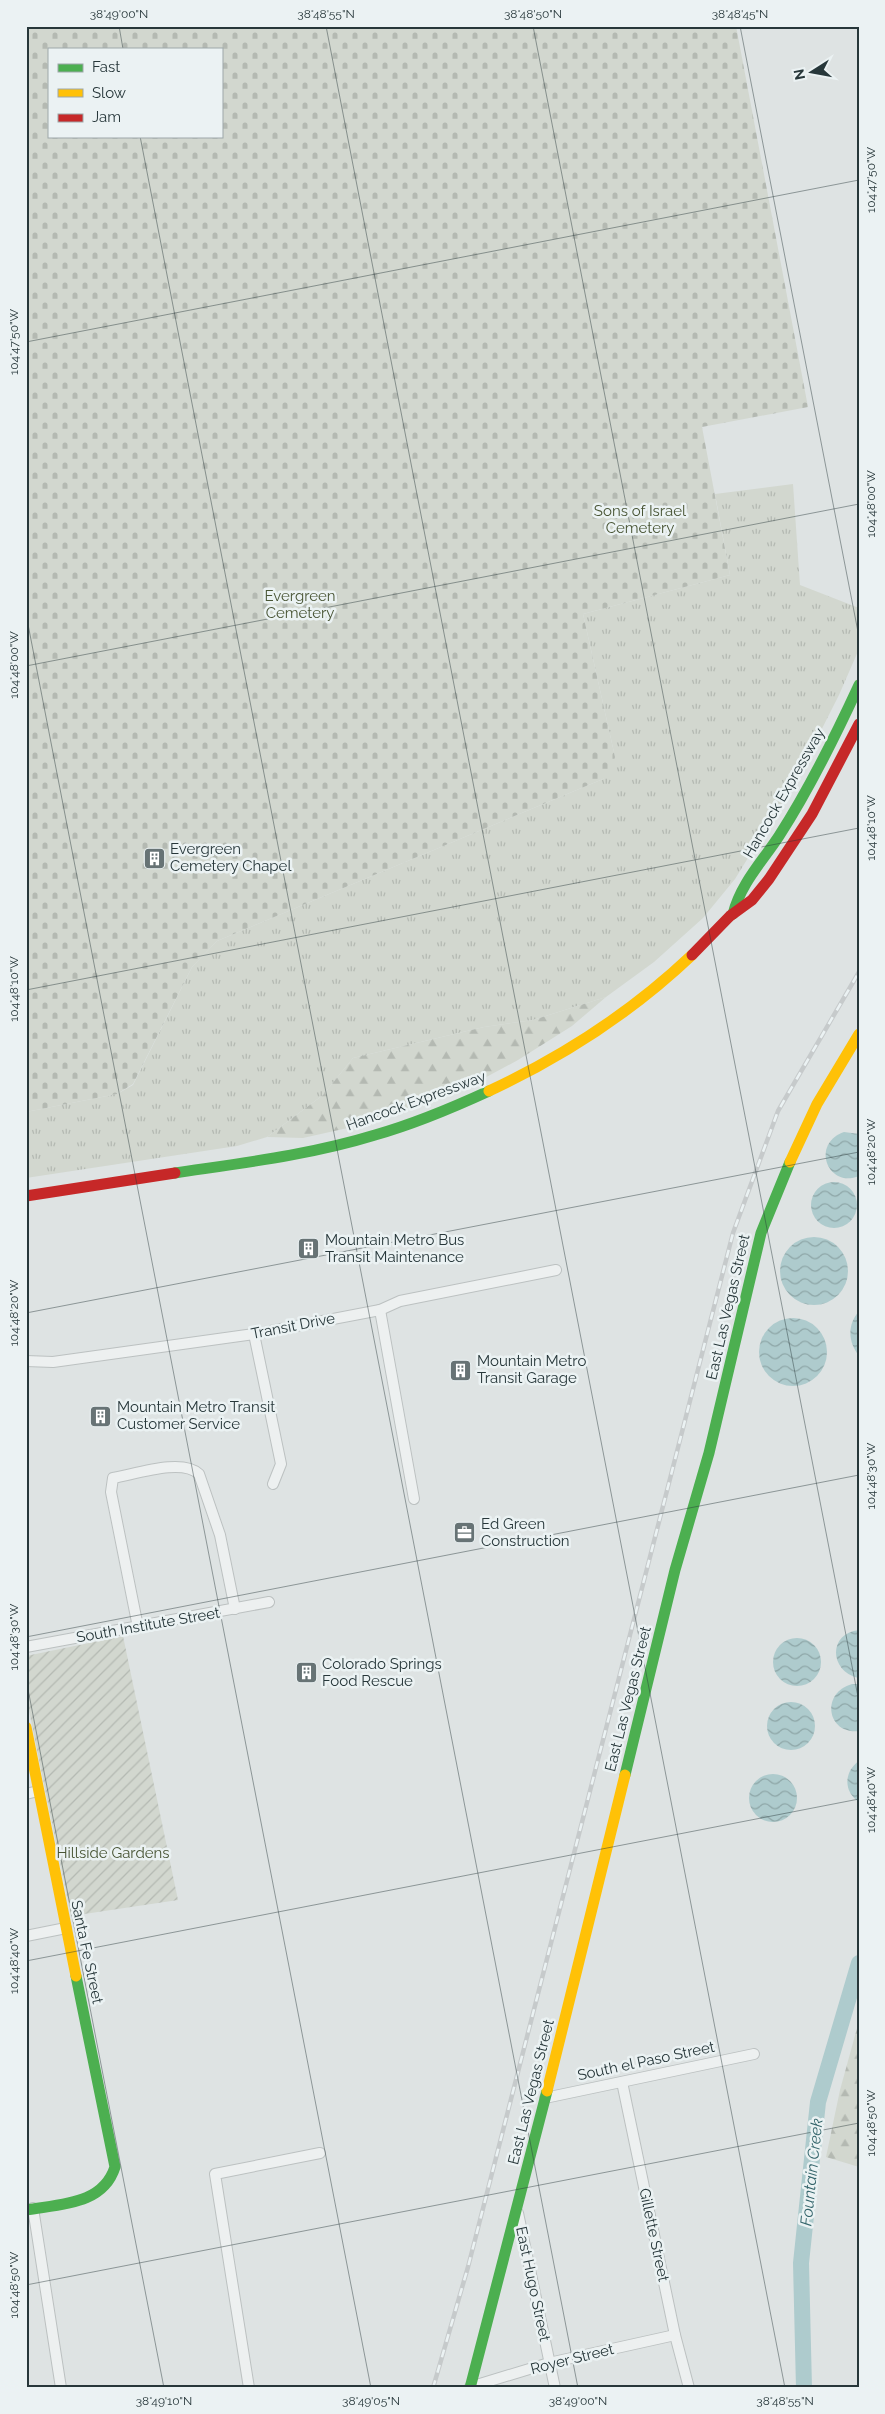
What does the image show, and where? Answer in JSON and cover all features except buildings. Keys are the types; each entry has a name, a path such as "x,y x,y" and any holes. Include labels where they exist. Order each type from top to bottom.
{"street":[{"name":"Hancock Expressway","path":"733,914 738,895 774,844 827,753 859,685"},
{"name":"Hancock Expressway","path":"26,1196 310,1150 376,1135 463,1102 531,1070 604,1024 678,968 733,914 752,900 792,844 841,761 859,724"},
{"name":"East Las Vegas Street","path":"469,2388 518,2210 675,1570 709,1453 761,1233 781,1181 817,1104 859,1034"},
{"name":"Transit Drive","path":"26,1361 53,1362 254,1334 380,1310 400,1301 556,1270"},
{"path":"380,1310 414,1499"},
{"path":"254,1334 281,1464 273,1484"},
{"path":"138,1627 111,1492 113,1478 175,1467 192,1468 199,1474 220,1535 235,1609"},
{"name":"South Institute Street","path":"26,1647 269,1602"},
{"name":"Santa Fe Street","path":"26,1726 114,2157 114,2176 104,2190 90,2198 29,2209"},
{"path":"26,1794 38,1791"},
{"path":"26,1936 66,1928"},
{"name":"South el Paso Street","path":"545,2098 754,2054"},
{"name":"Gillette Street","path":"622,2082 689,2388"},
{"path":"249,2388 215,2174 320,2153"},
{"path":"29,2209 61,2388"},
{"name":"East Hugo Street","path":"518,2210 554,2388"},
{"name":"Royer Street","path":"469,2388 549,2363 676,2335"}],"green space":[{"name":"Evergreen Cemetery","path":"26,26 736,26 808,407 702,427 730,575 583,614 615,757 612,768 603,779 217,941 192,967 133,1084 117,1094 26,1112"},
{"path":"793,484 800,585 859,608 859,649 839,695 796,780 735,879 703,918 654,962 606,997 533,1020 484,1027 353,1058 323,1095 267,1137 237,1146 26,1178 26,1112 117,1094 133,1085 192,967 217,941 603,779 615,757 583,614 730,575 715,494"},
{"path":"606,997 572,1026 518,1060 466,1088 401,1110 370,1123 303,1138 267,1137 323,1095 353,1058 484,1027 533,1020"},
{"name":"Hillside Gardens","path":"123,1636 178,1900 71,1916 26,1696 26,1656"},
{"path":"859,2021 859,2167 826,2157 840,2090"}],"water":[{"path":"844,1132 859,1134 859,1176 848,1178 839,1176 832,1171 827,1163 828,1146 834,1138"},
{"path":"839,1182 851,1188 856,1196 856,1214 851,1222 843,1227 829,1228 817,1222 812,1214 811,1200 817,1188 825,1183"},
{"path":"814,1237 827,1240 838,1247 845,1258 848,1271 845,1284 838,1295 827,1302 814,1305 801,1302 790,1295 783,1284 780,1271 783,1258 790,1247 801,1240"},
{"path":"859,1311 859,1356 855,1351 850,1334 852,1322"},
{"path":"793,1318 806,1321 817,1328 824,1339 827,1352 824,1365 817,1376 806,1383 793,1386 780,1383 769,1376 762,1365 759,1352 762,1339 769,1328 780,1321"},
{"path":"859,1630 858,1678 848,1674 842,1668 837,1661 836,1652 837,1645 842,1638 849,1633"},
{"path":"792,1638 802,1638 814,1645 821,1657 821,1667 814,1679 802,1686 792,1686 784,1682 777,1675 773,1667 773,1657 777,1649 784,1642"},
{"path":"852,1684 859,1684 859,1731 840,1727 834,1720 832,1712 835,1696 842,1689"},
{"path":"786,1702 796,1702 808,1709 815,1721 815,1731 808,1743 796,1750 786,1750 778,1746 771,1739 767,1731 767,1721 771,1713 778,1706"},
{"path":"859,1761 859,1802 850,1793 847,1781 850,1770"},
{"path":"768,1774 778,1774 790,1781 797,1793 797,1803 790,1815 778,1822 768,1822 760,1818 753,1811 749,1803 749,1793 753,1785 760,1778"}],"waterway":[{"name":"Fountain Creek","path":"804,2388 801,2263 818,2102 859,1963"}],"railway":[{"path":"433,2388 468,2267 733,1233 778,1111 859,972"}],"traffic: fast":[{"path":"733,914 741,892 779,836 812,781 859,685"},
{"path":"175,1173 276,1158 350,1142 418,1121 489,1091"},
{"path":"625,1775 675,1570 709,1453 761,1233 790,1162"},
{"path":"26,2210 66,2204 91,2196 109,2180 115,2167 76,1976"},
{"path":"470,2388 547,2091"}],"traffic: slow":[{"path":"489,1091 570,1048 596,1031 646,995 692,955"},
{"path":"790,1162 817,1104 859,1034"},
{"path":"26,1727 76,1976"},
{"path":"547,2091 625,1775"}],"traffic: jam":[{"path":"692,955 730,916 752,900 769,879 812,814 859,724"},
{"path":"26,1196 175,1173"}],"place":[{"name":"Evergreen Cemetery Chapel","path":"154,858"},
{"name":"Mountain Metro Bus Transit Maintenance","path":"309,1249"},
{"name":"Mountain Metro Transit Garage","path":"461,1370"},
{"name":"Mountain Metro Transit Customer Service","path":"101,1416"},
{"name":"Ed Green Construction","path":"465,1533"},
{"name":"Colorado Springs Food Rescue","path":"306,1673"}],"park label":[{"name":"Sons of Israel Cemetery","path":"640,520"}]}
